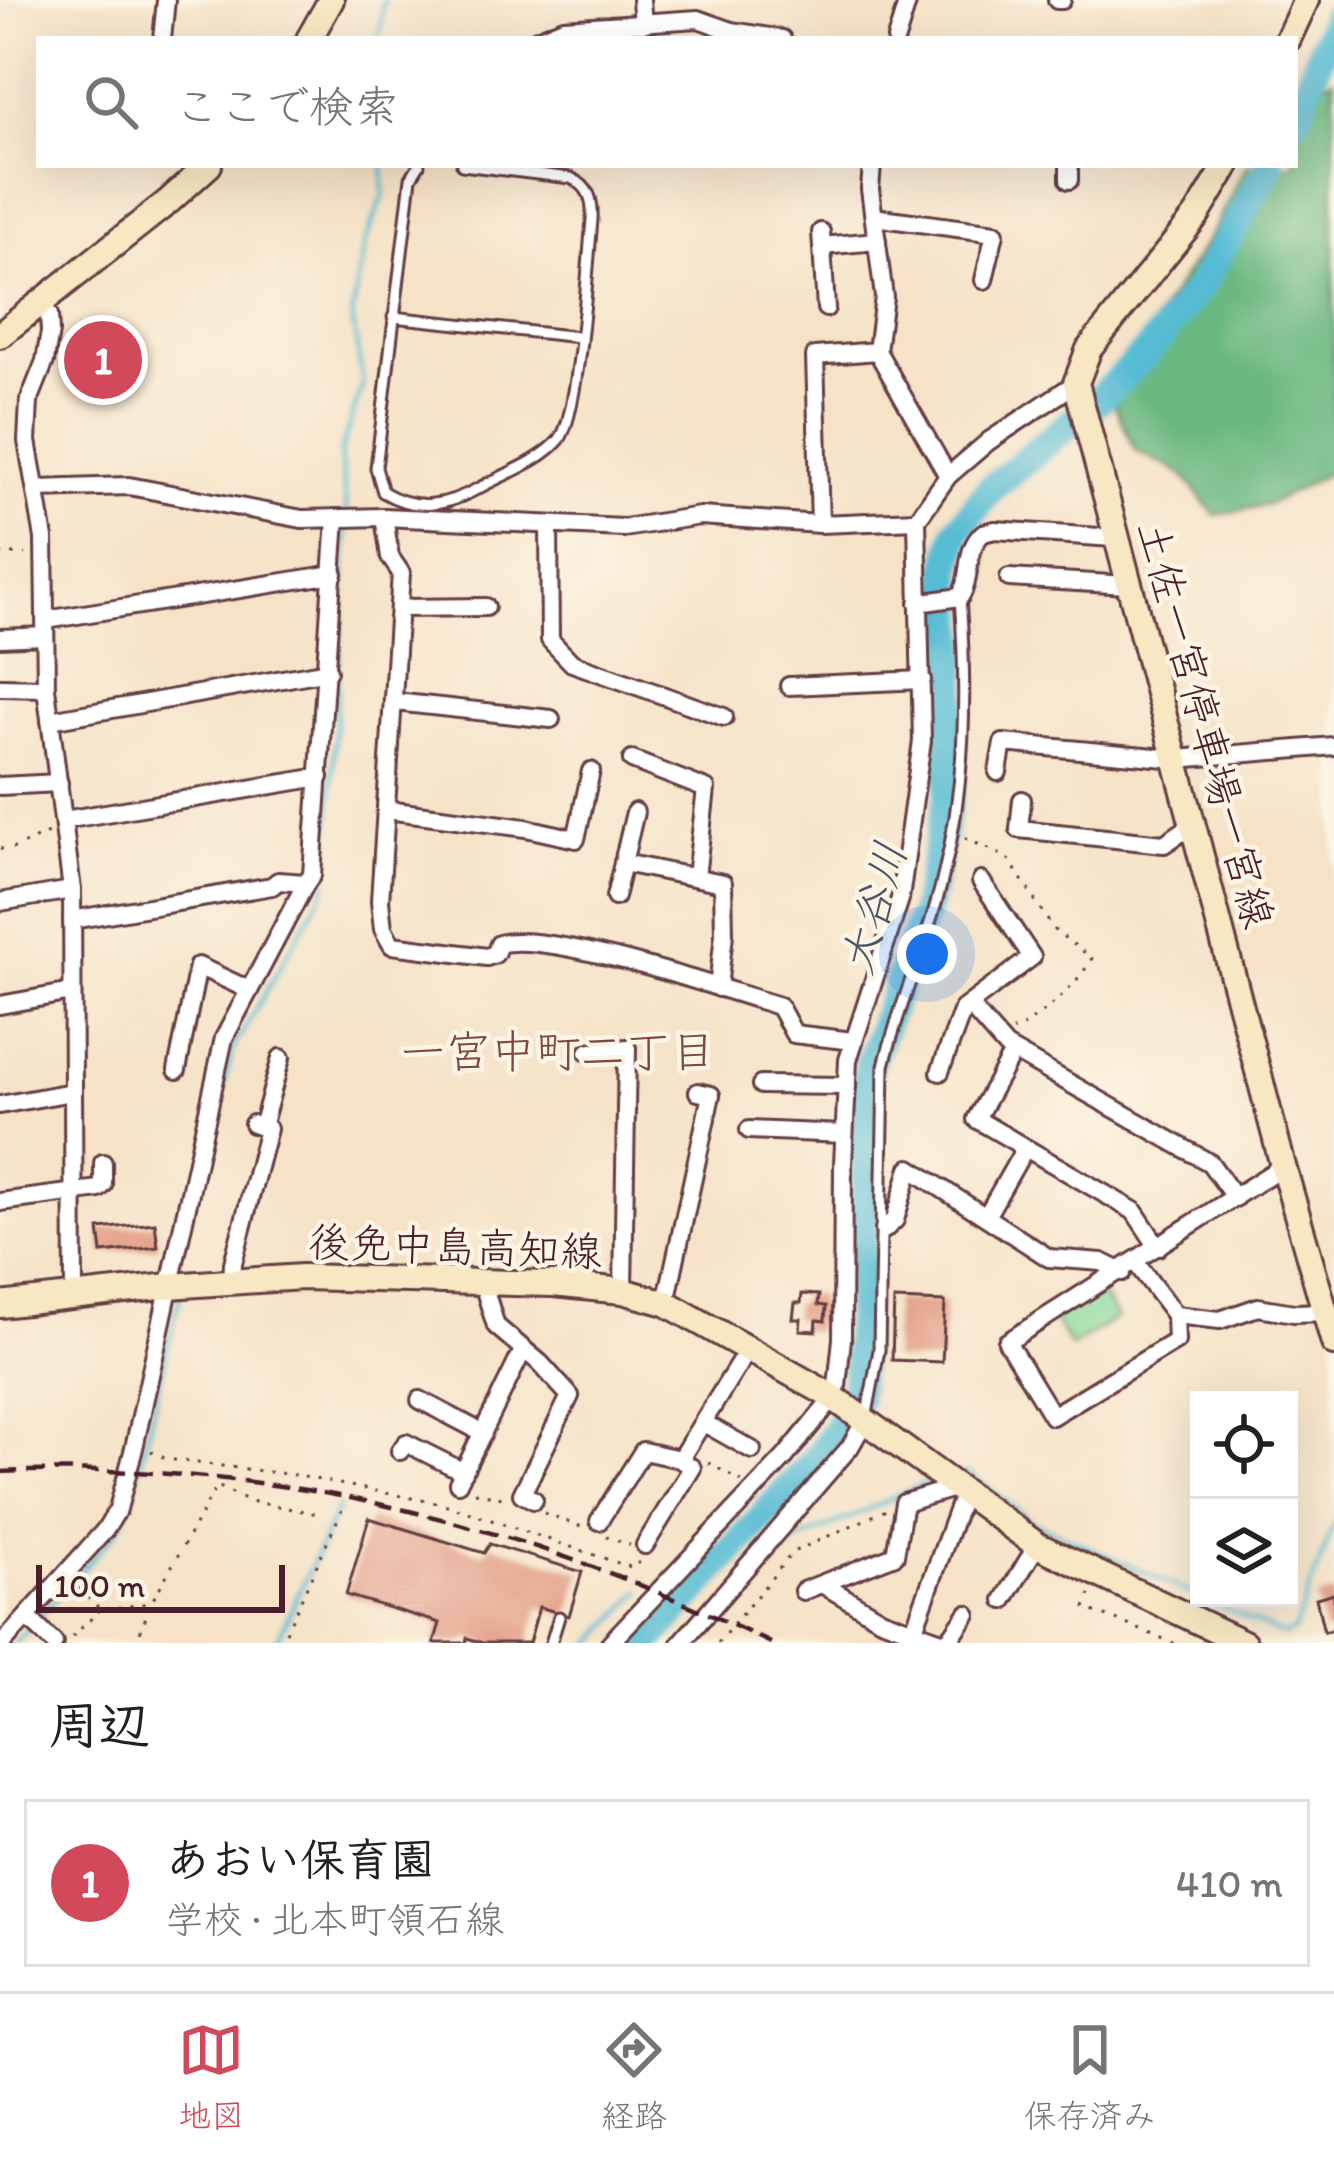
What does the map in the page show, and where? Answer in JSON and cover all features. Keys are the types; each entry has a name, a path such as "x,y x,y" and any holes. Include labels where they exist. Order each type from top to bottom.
{"main road":[{"path":"310,36 331,0"},
{"path":"1289,36 1306,0"},
{"path":"0,335 206,168"},
{"path":"1076,383 1089,349 1197,215 1225,168"},
{"name":"土佐一宮停車場一宮線","path":"1076,383 1283,1166 1328,1304 1334,1342"},
{"name":"後免中島高知線","path":"0,1305 302,1277 553,1284 623,1291 666,1303 835,1398 1036,1545 1244,1643"}],"street":[{"path":"162,36 166,0"},
{"path":"641,0 643,24"},
{"path":"897,36 908,0"},
{"path":"544,36 564,28 698,19 763,36"},
{"path":"872,168 884,297 878,351 948,476"},
{"path":"874,217 994,233 984,280"},
{"path":"826,308 822,239 877,242"},
{"path":"42,302 50,332 27,413 44,553 46,688 72,890 74,1296"},
{"path":"820,524 815,356 878,351"},
{"path":"610,1643 835,1398 842,1339 847,1086 854,1041 900,899 922,742 917,520 948,476 989,441 1076,383"},
{"path":"38,489 129,486 302,519 624,528 700,516 820,524 917,520"},
{"path":"3,1643 112,1521 178,1285 219,1053 312,875 334,574 343,518"},
{"path":"384,518 390,557 401,573 402,608 380,902 383,928 392,945 487,957 511,940 556,945 778,1006 794,1034 854,1041"},
{"path":"549,526 550,640 572,663 724,717"},
{"path":"918,603 960,597 969,552 983,532 1114,538"},
{"path":"0,638 334,574"},
{"path":"1009,578 1128,586"},
{"path":"402,608 486,608"},
{"path":"50,720 328,671"},
{"path":"788,686 922,680"},
{"path":"0,687 46,688"},
{"path":"395,702 551,719"},
{"path":"998,772 1004,743 1177,759 1334,746"},
{"path":"632,760 706,789 696,877"},
{"path":"387,810 576,838 591,771"},
{"path":"64,824 320,777"},
{"path":"0,786 59,783"},
{"path":"1022,800 1019,829 1163,844 1194,824"},
{"path":"615,897 635,812"},
{"path":"623,863 723,883 718,988"},
{"path":"72,920 272,886 278,881 307,883"},
{"path":"940,1072 963,1009 1032,957 981,881"},
{"path":"0,902 72,890"},
{"path":"176,1070 197,966 249,990"},
{"path":"0,1006 72,992"},
{"path":"969,1005 1013,1052 1210,1163 1234,1198"},
{"path":"588,1052 627,1048 623,1291"},
{"path":"1013,1052 976,1119 1133,1211 1158,1247"},
{"path":"232,1281 268,1129 257,1125 280,1058"},
{"path":"761,1084 847,1086"},
{"path":"0,1105 72,1091"},
{"path":"666,1303 711,1095 698,1092"},
{"path":"749,1130 844,1134"},
{"path":"987,1215 1025,1148"},
{"path":"0,1202 99,1189 104,1184 103,1163"},
{"path":"884,1230 895,1220 910,1168 1049,1258 1129,1267 1175,1315 1177,1341 1052,1416 1007,1342 1129,1267 1283,1166"},
{"path":"483,1284 496,1327 570,1396 522,1494 539,1506"},
{"path":"1175,1315 1220,1320 1258,1307 1294,1313 1328,1304"},
{"path":"400,1451 406,1443 464,1482 523,1350"},
{"path":"640,1551 692,1468 689,1458 704,1423 747,1351"},
{"path":"420,1400 483,1433"},
{"path":"681,1643 850,1448 866,1419"},
{"path":"704,1423 752,1450"},
{"path":"596,1528 643,1451 689,1458"},
{"path":"803,1591 895,1555 904,1502 961,1489"},
{"path":"914,1629 961,1489"},
{"path":"1004,1600 1036,1545"},
{"path":"822,1583 881,1619 947,1643 967,1614"},
{"path":"27,1617 48,1638"}],"lane":[{"path":"417,168 410,178 376,468 383,492 407,504 453,502 548,450 561,438 571,407 592,220 590,195 572,178 487,168"},
{"path":"393,316 579,337"},
{"path":"866,1419 877,1378 884,1230 880,1095 884,1066 943,882 960,783 965,707 960,597"},
{"path":"551,1643 559,1617"}],"path":[{"path":"0,554 44,553"},
{"path":"0,849 11,850 64,824"},
{"path":"151,1451 166,1459 397,1494 513,1525 633,1568 640,1561 640,1551 539,1506"},
{"path":"689,1458 742,1481"},
{"path":"464,1482 507,1499"},
{"path":"136,1643 151,1603 218,1486 250,1501 318,1514"},
{"path":"718,1643 793,1552 904,1502"},
{"path":"281,1643 342,1510"},
{"path":"1095,1575 1085,1608 1174,1643"},
{"path":"81,1589 101,1610"},
{"path":"66,1643 101,1610 151,1603"}],"green space":[{"path":"1334,78 1334,470 1267,505 1215,515 1182,474 1135,450 1113,402 1133,354 1210,236 1245,168 1298,168 1298,98"},
{"path":"1099,1290 1117,1318 1071,1347 1053,1319"}],"building":[{"path":"155,1223 158,1247 102,1253 99,1229"},
{"path":"802,1294 819,1295 818,1305 826,1306 825,1321 817,1320 816,1331 800,1330 801,1319 793,1319"},
{"path":"894,1300 945,1302 942,1362 892,1360"},
{"path":"369,1518 484,1553 490,1544 582,1572 569,1616 539,1607 529,1643 483,1643 467,1638 466,1643 434,1643 440,1623 346,1595"},
{"path":"1334,1593 1334,1629 1324,1632 1316,1598"}],"waterway":[{"path":"379,36 384,0"},
{"name":"大谷川","path":"1298,111 1334,19"},
{"path":"347,514 340,453 363,384 352,316 365,242 384,195 383,168"},
{"name":"大谷川","path":"647,1643 820,1454 855,1400 866,1177 865,1089 869,1065 925,909 949,795 954,636 949,569 957,532 990,489 1096,402 1148,351 1200,286 1268,168"},
{"path":"202,1174 233,1049 326,887 347,525"},
{"path":"38,1618 117,1531 131,1501 181,1292"},
{"path":"963,1474 969,1473 1031,1521 1283,1635 1294,1630 1334,1524"},
{"path":"703,1643 789,1545 928,1482"},
{"path":"276,1643 338,1507"},
{"path":"593,1643 641,1591"},
{"path":"15,1643 30,1627"}],"railway":[{"path":"0,1472 203,1477 301,1489 397,1508 585,1564 771,1643"}],"place":[{"name":"あおい保育園","path":"103,360"}],"district":[{"name":"一宮中町二丁目","path":"558,1051"}]}
